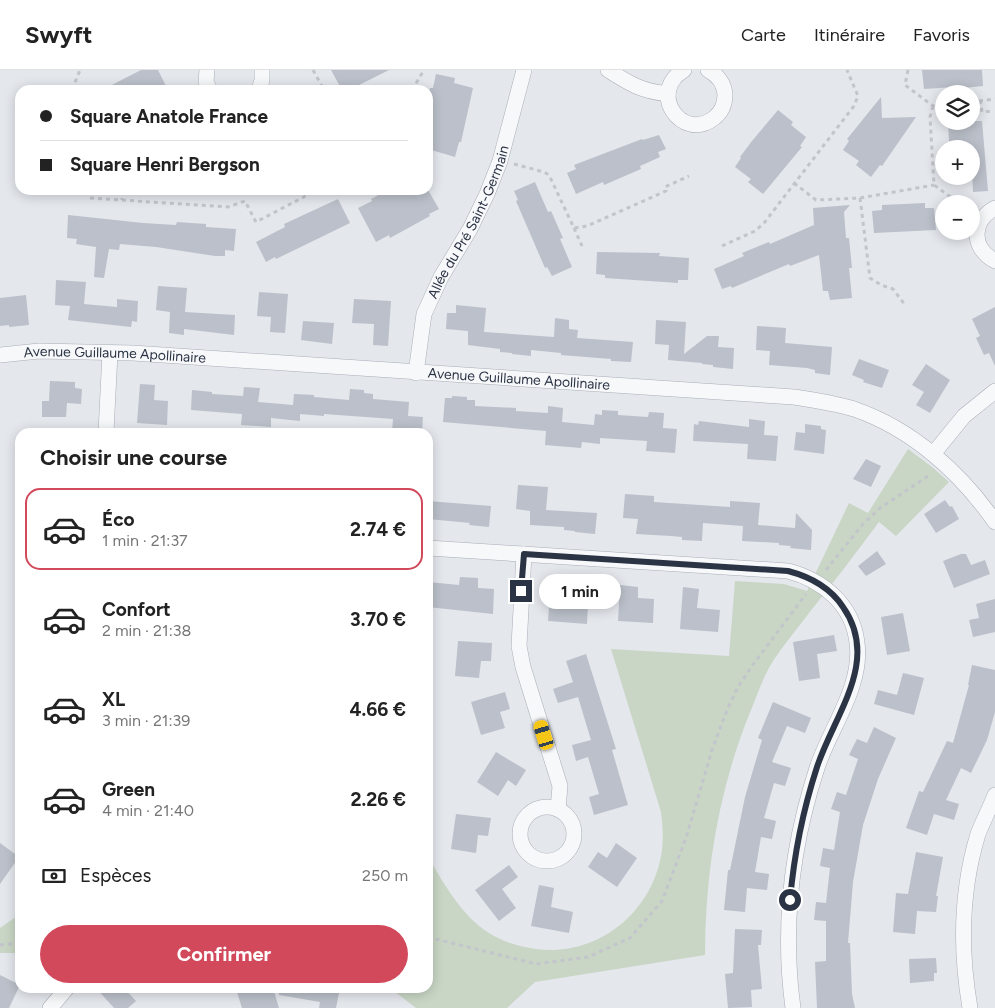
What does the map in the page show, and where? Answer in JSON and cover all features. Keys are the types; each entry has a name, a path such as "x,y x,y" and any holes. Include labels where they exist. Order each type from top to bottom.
{"street":[{"path":"207,70 208,85"},
{"path":"260,85 262,70"},
{"name":"Allée du Pré Saint-Germain","path":"416,373 424,314 441,276 470,230 500,161 524,70"},
{"path":"608,70 633,86 652,92 668,94"},
{"path":"684,70 673,79 668,94 669,104 673,112 680,120 689,124 708,122 716,117 722,109 725,100 721,82 713,72 708,70"},
{"path":"995,208 981,219 977,232 977,239 983,252 995,261"},
{"name":"Avenue Guillaume Apollinaire","path":"0,355 39,351 110,353 784,396 823,401 853,409 910,436 933,454 976,495 995,522"},
{"path":"106,428 110,353"},
{"path":"933,454 964,416 995,391"},
{"path":"433,548 788,571 802,574 816,581 838,599 848,613 857,641 857,671 852,687 817,766 799,835 789,919 789,960 793,1008"},
{"path":"524,554 519,646 523,667 560,786 558,809"},
{"path":"970,1008 963,950 963,924 969,872 979,833 995,795"},
{"path":"50,1008 63,993"}],"path":[{"path":"74,85 80,70"},
{"path":"313,70 321,85"},
{"path":"415,85 424,70"},
{"path":"722,246 760,228 856,103 857,93 847,70"},
{"path":"908,70 905,85 933,106 930,116 934,185"},
{"path":"992,111 982,112 980,100 995,99"},
{"path":"500,161 548,174 582,246"},
{"path":"574,228 587,226 666,191 664,187 689,176"},
{"path":"794,183 816,200 860,198 934,185 948,195"},
{"path":"122,195 122,200"},
{"path":"90,198 228,207 245,201 256,222 307,195"},
{"path":"860,198 870,278 882,286 893,289 905,305"},
{"path":"433,939 536,964 588,957 630,938 662,901 686,838 712,750 738,687 816,581 863,524 880,508 937,470"},
{"path":"0,945 15,944"}],"green space":[{"path":"908,449 949,482 896,536 879,522 783,647 768,670 740,739 722,800 711,861 705,955 535,982 507,1008 416,1008 396,993 433,993 433,865 454,899 479,926 494,936 518,945 536,949 557,950 578,947 615,929 630,916 643,900 653,881 660,861 663,843 662,824 661,812 611,649 729,656 735,581 784,584 807,591 849,503 868,513"},
{"path":"15,918 15,953 0,953 0,928"}],"building":[{"path":"141,70 158,70 166,85 112,85"},
{"path":"331,70 389,70 359,85 339,85"},
{"path":"922,70 982,70 983,86 935,85 935,88 924,89"},
{"path":"436,74 455,78 454,83 473,88 461,142 459,142 455,157 433,150 433,88"},
{"path":"881,97 882,118 916,117 882,166 880,165 871,177 856,165 859,161 843,150 849,141 847,139"},
{"path":"778,110 793,122 791,125 806,137 800,146 802,147 763,194 748,182 751,179 735,167 752,141"},
{"path":"980,121 982,121 988,191 973,192 973,185 980,185 980,140 949,140 948,130 980,130"},
{"path":"659,135 666,149 658,152 660,157 640,166 641,169 604,185 603,182 576,194 567,173 576,169 574,165 642,139"},
{"path":"535,182 548,212 551,211 563,238 560,239 572,267 552,276 547,267 545,268 516,201 518,200 514,191"},
{"path":"379,195 431,195 439,209 390,238 389,235 376,242 358,208 372,201 371,199"},
{"path":"338,199 350,223 266,262 256,242 285,227 284,224"},
{"path":"925,203 925,208 934,208 935,230 874,233 872,211 882,210 882,205"},
{"path":"850,205 844,212 846,238 849,238 852,268 849,268 852,298 830,300 828,291 823,291 819,255 790,266 789,264 732,288 731,286 722,289 714,269 744,256 742,253 769,242 770,244 814,225 813,208"},
{"path":"68,215 143,223 176,225 177,222 206,224 206,227 236,229 234,251 225,250 225,256 215,256 156,247 120,244 119,250 109,249 104,278 94,277 96,247 76,244 77,239 67,238"},
{"path":"597,252 660,253 659,256 689,258 688,280 678,280 678,283 605,278 605,275 596,274"},
{"path":"56,280 86,282 84,304 117,307 117,299 138,301 137,322 132,321 131,327 68,320 70,306 55,305"},
{"path":"158,286 187,288 185,312 235,315 234,335 184,329 184,335 169,333 170,312 156,310"},
{"path":"259,292 288,294 285,333 270,332 271,317 257,316"},
{"path":"26,295 29,325 0,326 0,298"},
{"path":"354,299 391,301 388,346 373,345 374,324 352,323"},
{"path":"456,305 486,308 484,332 554,337 555,318 569,320 569,329 578,330 577,338 633,342 631,362 531,350 531,356 500,352 500,349 468,345 468,331 446,329 447,313 456,313"},
{"path":"995,307 995,366 989,353 984,355 976,338 980,336 972,319"},
{"path":"656,320 686,322 684,354 707,336 719,336 718,347 734,348 733,369 713,367 713,365 702,363 668,360 669,345 655,344"},
{"path":"303,321 334,323 332,344 301,340"},
{"path":"757,326 786,328 785,343 832,347 830,375 815,373 815,370 807,368 769,365 770,351 756,350"},
{"path":"859,359 889,370 882,388 863,382 864,380 852,375"},
{"path":"926,364 950,380 930,413 916,405 924,392 912,385"},
{"path":"50,381 75,382 75,388 82,389 81,404 67,403 66,417 42,417 42,401 49,401"},
{"path":"140,384 155,385 154,400 168,401 167,425 137,423"},
{"path":"244,387 260,388 258,402 293,405 294,394 349,400 350,389 364,390 364,393 373,394 373,399 409,402 408,416 423,417 422,428 392,428 393,419 324,414 324,416 300,414 300,421 271,418 271,427 241,425 242,414 191,410 192,390 212,392 212,394 243,396"},
{"path":"452,396 467,397 467,400 475,400 475,406 516,408 516,411 548,413 548,406 563,408 562,422 594,425 595,414 602,415 602,410 618,411 618,415 648,417 649,412 664,413 663,428 677,429 675,453 646,451 647,441 600,438 600,444 582,442 581,448 545,445 546,431 443,422 445,398 452,398"},
{"path":"749,419 765,421 764,435 778,436 776,461 747,459 748,444 693,441 694,424 698,425 699,421 749,427"},
{"path":"805,424 821,426 821,429 826,430 824,454 794,450 796,432 805,433"},
{"path":"866,459 881,466 871,487 853,479"},
{"path":"518,485 548,487 546,510 597,513 595,534 564,530 564,527 530,525 530,511 516,509"},
{"path":"625,494 654,496 654,502 730,507 730,501 760,503 758,525 795,528 796,513 812,530 811,550 790,548 791,546 779,545 779,543 742,541 743,526 703,523 702,541 682,540 682,537 636,534 638,519 623,518"},
{"path":"945,500 950,507 952,506 959,519 936,533 924,514"},
{"path":"433,501 491,506 489,527 469,525 470,523 433,519"},
{"path":"877,551 886,564 866,576 858,566"},
{"path":"966,554 971,565 985,560 990,574 954,588 943,561"},
{"path":"460,577 478,578 478,588 494,589 493,614 433,608 433,582 459,585"},
{"path":"551,579 566,580 565,600 588,602 587,624 548,621"},
{"path":"620,585 638,587 638,598 654,599 653,623 618,621"},
{"path":"683,587 699,589 697,608 720,610 718,632 680,629"},
{"path":"995,599 995,632 973,637 969,620 979,618 976,604"},
{"path":"903,613 910,651 887,655 881,617"},
{"path":"834,635 837,651 817,654 820,678 799,681 793,642"},
{"path":"458,641 492,643 491,661 481,661 479,678 455,676"},
{"path":"586,654 616,749 612,750 628,805 594,815 589,797 599,794 588,757 576,761 572,745 591,740 578,697 558,703 553,689 573,682 566,661"},
{"path":"972,665 995,670 995,712 987,740 971,773 961,768 946,800 959,804 954,820 934,814 927,835 906,828 919,791 923,792 947,741 953,743 969,685"},
{"path":"903,673 924,678 914,715 874,704 878,690 897,695"},
{"path":"505,692 510,709 500,712 505,728 481,735 471,702"},
{"path":"773,702 811,718 805,733 787,726 772,762 791,768 785,786 774,783 764,818 776,821 772,839 761,837 755,872 769,874 767,890 747,888 745,912 724,910 728,870 730,870 745,797 762,740 758,738"},
{"path":"874,727 896,738 878,779 863,825 853,882 848,943 850,943 852,994 855,1008 817,1008 815,962 826,961 826,921 814,920 816,902 826,903 830,868 820,866 823,848 834,850 840,812 831,809 837,792 846,795 858,759 849,755 857,739 867,743"},
{"path":"496,752 526,770 516,786 508,780 498,796 477,782"},
{"path":"456,814 491,818 488,836 478,835 476,853 451,849"},
{"path":"0,843 15,854 15,863 0,884"},
{"path":"616,843 637,858 617,887 588,867 598,852 607,858"},
{"path":"916,852 943,857 936,896 938,896 936,912 917,911 915,934 893,932 896,893 908,894"},
{"path":"509,865 518,877 502,889 516,908 499,921 475,890"},
{"path":"539,885 554,888 551,907 573,912 569,933 531,926"},
{"path":"735,929 762,930 761,945 758,945 762,989 751,990 752,1007 728,1008 725,974 733,973"},
{"path":"936,958 937,973 934,973 934,981 910,983 909,959"},
{"path":"0,975 15,982 16,993 9,1008 0,1008"},
{"path":"100,993 129,993 136,1001 128,1008 114,1008"},
{"path":"237,993 274,993 279,1008 242,1008"},
{"path":"279,993 339,993 336,1008 319,1008 320,1002 279,995"}],"route":[{"path":"521,591 524,554 788,571 802,574 816,581 838,599 848,613 854,627 857,641 857,671 852,687 817,766 807,799 799,835 790,900"}]}
